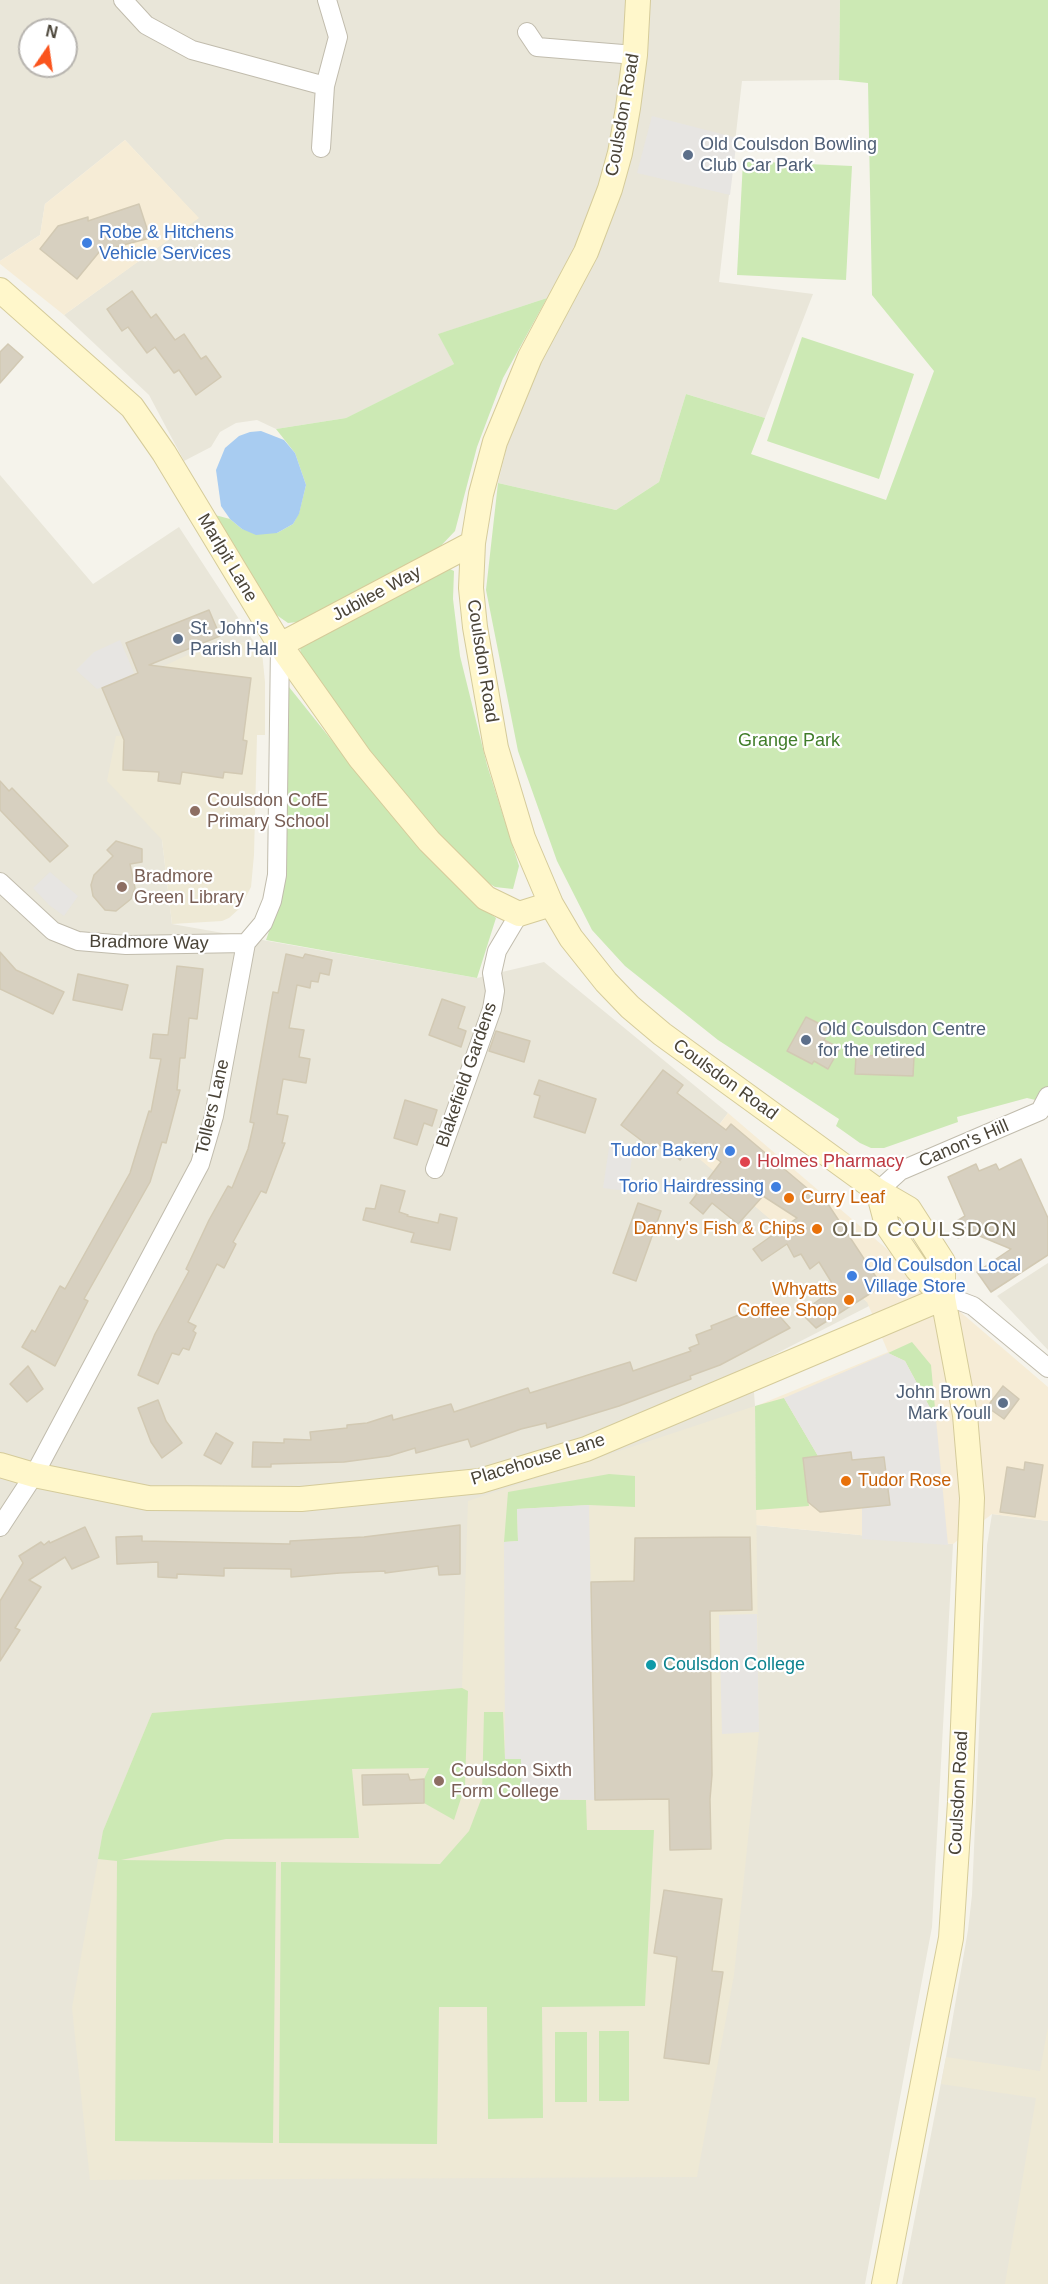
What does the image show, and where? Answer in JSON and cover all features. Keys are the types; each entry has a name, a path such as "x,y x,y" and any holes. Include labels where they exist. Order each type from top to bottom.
{"main road":[{"name":"Coulsdon Road","path":"638,0 635,55 620,153 610,189 586,252 530,357 495,442 481,494 473,543 471,588 475,627 496,748 524,838 551,904 571,938 606,982 630,1007 662,1034 878,1191 909,1209 943,1262 944,1298 965,1415 972,1498 960,1802 951,1938 884,2284"},
{"name":"Marlpit Lane","path":"0,290 132,408 164,453 280,645 360,758 429,841 486,898 519,914"},
{"name":"Jubilee Way","path":"280,645 473,543"},
{"path":"519,914 551,904"},
{"name":"Placehouse Lane","path":"0,1465 34,1475 148,1498 301,1499 480,1481 586,1449 944,1298"}],"street":[{"path":"123,0 146,25 192,50 325,86"},
{"path":"321,148 325,86 338,38 327,0"},
{"path":"527,32 537,47 635,55"},
{"name":"Tollers Lane","path":"0,1527 34,1475 200,1164 214,1116 246,943 263,923 272,901 277,875 280,645"},
{"name":"Bradmore Way","path":"0,882 53,931 78,941 126,945 246,943"},
{"name":"Blakefield Gardens","path":"435,1170 492,1009 495,991 492,973 497,951 519,914"},
{"name":"Canon's Hill","path":"878,1191 900,1171 1040,1111 1048,1096"},
{"path":"944,1298 973,1306 1048,1368"}],"shaded area":[{"path":"0,0 840,0 839,80 742,81 719,282 813,294 765,418 686,394 659,482 616,510 498,483 511,430 537,369 569,308 547,298 439,334 454,364 346,418 276,429 257,420 236,423 220,432 211,447 184,461 149,395 64,315 198,218 125,140 45,204 40,235 0,261"},
{"name":"Old Coulsdon Bowling Club Car Park","path":"652,116 737,138 730,195 637,173"},
{"path":"125,140 199,218 64,315 0,264 0,261 40,235 45,204"},
{"path":"0,475 93,584 179,527 254,642 209,645 162,840 172,924 477,978 544,962 728,1113 696,1155 871,1305 752,1366 755,1406 756,1525 953,1544 932,1927 865,2284 0,2284"},
{"path":"120,640 134,673 97,689 76,670 94,652"},
{"name":"Coulsdon CofE Primary School","path":"254,642 262,652 265,682 265,735 257,735 251,887 240,908 229,918 222,921 172,924 162,840 107,781 116,736 145,734 134,680 209,645"},
{"path":"50,872 78,896 64,916 49,905 33,888"},
{"path":"728,1113 1048,1387 1048,1521 992,1514 953,1544 756,1525 756,1406 888,1352 867,1302 696,1156"},
{"path":"610,1141 634,1144 627,1191 603,1188"},
{"path":"1048,1263 1048,1350 997,1296"},
{"path":"888,1353 905,1361 936,1419 948,1545 862,1539 862,1508 890,1505 884,1457 852,1460 851,1452 818,1456 784,1398"},
{"name":"Coulsdon Sixth Form College","path":"755,1406 759,1732 734,1975 697,2177 90,2180 72,2008 103,1831 152,1713 462,1688 468,1501"},
{"path":"589,1505 595,1800 522,1799 521,1759 505,1759 504,1542 518,1541 517,1509"},
{"path":"992,1514 1048,1521 1048,2284 902,2284 968,1930 972,1895 987,1545"},
{"path":"757,1614 759,1732 722,1734 719,1615"},
{"path":"1048,2026 1048,2284 1005,2284 1036,2098 941,2084 946,2057 1040,2071"}],"green space":[{"name":"Grange Park","path":"840,0 1048,0 1048,1103 1027,1098 957,1117 958,1122 884,1148 871,1148 860,1143 836,1126 839,1119 718,1040 625,966 592,930 557,861 518,751 486,590 498,483 616,510 659,482 686,394 765,418 751,454 886,500 934,371 872,295 868,83 839,80"},
{"path":"743,161 852,166 846,280 737,275"},
{"path":"547,298 503,378 477,447 455,531 436,551 307,621 288,623 268,609 215,515 230,519 242,529 277,533 293,524 299,513 306,485 295,453 276,429 346,418 454,364 438,334"},
{"path":"802,337 914,374 879,479 767,441"},
{"path":"446,567 454,571 453,599 460,656 487,765 519,866 513,889 495,887 482,879 440,836 401,793 301,661 300,646"},
{"path":"289,687 394,818 471,898 496,918 477,978 266,940 284,889"},
{"path":"912,1342 931,1365 936,1419 905,1361 888,1353"},
{"path":"784,1398 818,1456 803,1458 809,1506 756,1510 755,1406"},
{"path":"609,1474 635,1476 635,1507 589,1505 517,1509 518,1541 504,1542 508,1492"},
{"path":"462,1688 468,1691 465,1786 454,1820 424,1803 424,1779 429,1768 352,1769 359,1838 226,1839 121,1860 276,1862 273,2143 115,2141 117,1861 98,1859 103,1831 152,1713"},
{"path":"484,1712 503,1712 505,1759 521,1758 522,1799 586,1800 587,1830 654,1830 645,2006 542,2007 543,2118 488,2119 487,2007 439,2007 437,2144 279,2143 281,1862 440,1864 469,1831 482,1797"},
{"path":"599,2031 629,2031 629,2101 599,2101"},
{"path":"555,2032 587,2032 587,2102 555,2102"}],"water":[{"path":"261,431 284,440 295,453 306,485 299,514 293,524 277,533 256,535 242,529 230,519 221,506 216,470 225,448 239,436"}],"building":[{"name":"Robe & Hitchens Vehicle Services","path":"139,204 150,238 100,251 77,279 40,249 58,226 88,217 88,221"},
{"path":"132,291 151,318 156,314 175,340 184,334 201,359 206,356 221,377 196,395 179,370 174,373 155,347 147,353 128,327 122,331 107,309"},
{"path":"8,344 23,357 0,383 0,352"},
{"path":"209,610 220,636 149,665 251,678 243,740 247,741 242,774 224,772 223,778 182,772 180,784 158,781 159,772 123,770 124,740 102,688 138,673 126,643"},
{"path":"0,781 9,791 12,788 68,846 50,862 0,810"},
{"path":"116,841 142,849 142,862 130,864 135,888 131,899 116,911 105,910 93,896 91,885 94,875 113,856 107,850"},
{"path":"0,952 16,970 64,992 53,1014 0,989"},
{"path":"286,954 303,958 305,954 332,960 329,975 320,973 318,982 311,981 310,988 297,985 289,1028 304,1030 299,1057 310,1059 306,1083 283,1079 277,1114 288,1116 282,1143 285,1143 266,1193 261,1191 233,1242 236,1244 224,1268 217,1264 188,1322 196,1326 193,1331 196,1333 189,1350 183,1348 179,1355 172,1353 158,1384 138,1375 155,1334 189,1271 186,1269 209,1220 228,1186 232,1188 248,1149 254,1123 250,1122 273,992 278,993"},
{"path":"177,966 203,969 197,1019 189,1018 185,1058 180,1058 177,1090 180,1090 166,1143 162,1142 150,1182 84,1299 88,1301 55,1366 22,1347 32,1330 35,1332 60,1286 65,1289 130,1173 149,1111 151,1112 161,1059 150,1058 153,1034 168,1035"},
{"path":"78,974 128,985 122,1010 73,1000"},
{"path":"442,999 465,1007 458,1028 466,1031 461,1047 429,1035"},
{"path":"806,1017 830,1029 824,1040 840,1048 828,1069 814,1061 812,1064 787,1051"},
{"path":"496,1031 530,1041 524,1062 489,1051"},
{"path":"856,1055 914,1057 913,1076 855,1074"},
{"path":"663,1070 683,1085 677,1093 726,1130 731,1124 821,1200 824,1198 882,1286 816,1328 801,1313 835,1288 819,1262 810,1269 801,1254 794,1257 787,1244 762,1261 753,1249 797,1218 763,1196 738,1224 712,1203 703,1214 690,1203 721,1162 694,1142 680,1160 658,1144 654,1150 621,1125"},
{"path":"539,1080 596,1099 585,1133 534,1117 540,1096 534,1094"},
{"path":"405,1100 437,1110 432,1126 424,1123 417,1145 394,1138"},
{"path":"1021,1159 1048,1218 1048,1255 991,1292 977,1272 1011,1249 970,1232 958,1238 952,1224 965,1216 948,1177 976,1164 979,1171 996,1164 999,1170"},
{"path":"381,1185 405,1191 399,1212 407,1216 438,1223 440,1214 457,1218 450,1250 411,1242 414,1233 363,1220 366,1208 375,1209"},
{"path":"638,1203 661,1211 636,1281 613,1273"},
{"path":"759,1307 763,1315 774,1310 790,1328 720,1365 690,1376 691,1379 619,1406 547,1428 546,1423 521,1429 471,1447 468,1439 416,1453 415,1448 389,1456 344,1462 271,1464 271,1467 252,1467 253,1442 284,1443 284,1439 311,1440 310,1432 347,1428 347,1425 367,1423 392,1415 393,1420 451,1404 454,1412 528,1388 530,1393 630,1362 633,1371 691,1351 689,1348 699,1344 696,1335 712,1329 711,1326"},
{"path":"28,1366 43,1389 27,1402 10,1384"},
{"name":"John Brown Mark Youll","path":"1003,1386 1019,1399 1004,1419 987,1407"},
{"path":"158,1400 166,1421 182,1443 162,1458 151,1442 138,1408"},
{"path":"216,1433 233,1443 221,1464 204,1455"},
{"name":"Tudor Rose","path":"851,1452 852,1460 884,1457 890,1505 820,1512 808,1502 803,1458"},
{"path":"1025,1462 1043,1465 1035,1517 1000,1512 1007,1467 1024,1470"},
{"path":"460,1525 460,1574 439,1575 438,1566 385,1573 385,1571 291,1577 291,1569 224,1568 224,1576 177,1574 177,1578 158,1577 158,1562 117,1564 116,1537 142,1536 142,1541 290,1544 290,1541 364,1537"},
{"path":"85,1527 99,1557 72,1569 65,1557 29,1580 41,1587 15,1628 20,1630 0,1661 0,1601 23,1563 19,1556 41,1542 44,1545 49,1541 50,1543"},
{"name":"Coulsdon College","path":"750,1537 752,1610 710,1611 711,1849 670,1850 669,1799 595,1800 591,1582 634,1581 635,1538"},
{"path":"408,1774 410,1780 424,1779 424,1803 363,1805 362,1775"},
{"path":"664,1890 722,1899 712,1971 723,1972 709,2064 664,2058 677,1957 654,1953"}],"place":[{"name":"Old Coulsdon Bowling Club Car Park","path":"688,155"},
{"name":"Robe & Hitchens Vehicle Services","path":"87,243"},
{"name":"St. John's Parish Hall","path":"178,639"},
{"name":"Coulsdon CofE Primary School","path":"195,811"},
{"name":"Bradmore Green Library","path":"122,887"},
{"name":"Old Coulsdon Centre for the retired","path":"806,1040"},
{"name":"Tudor Bakery","path":"730,1151"},
{"name":"Holmes Pharmacy","path":"745,1162"},
{"name":"Torio Hairdressing","path":"776,1187"},
{"name":"Curry Leaf","path":"789,1198"},
{"name":"Danny's Fish & Chips","path":"817,1229"},
{"name":"Old Coulsdon Local Village Store","path":"852,1276"},
{"name":"Whyatts Coffee Shop","path":"849,1300"},
{"name":"John Brown Mark Youll","path":"1003,1403"},
{"name":"Tudor Rose","path":"846,1481"},
{"name":"Coulsdon College","path":"651,1665"},
{"name":"Coulsdon Sixth Form College","path":"439,1781"}],"district":[{"name":"OLD COULSDON","path":"925,1230"}]}
